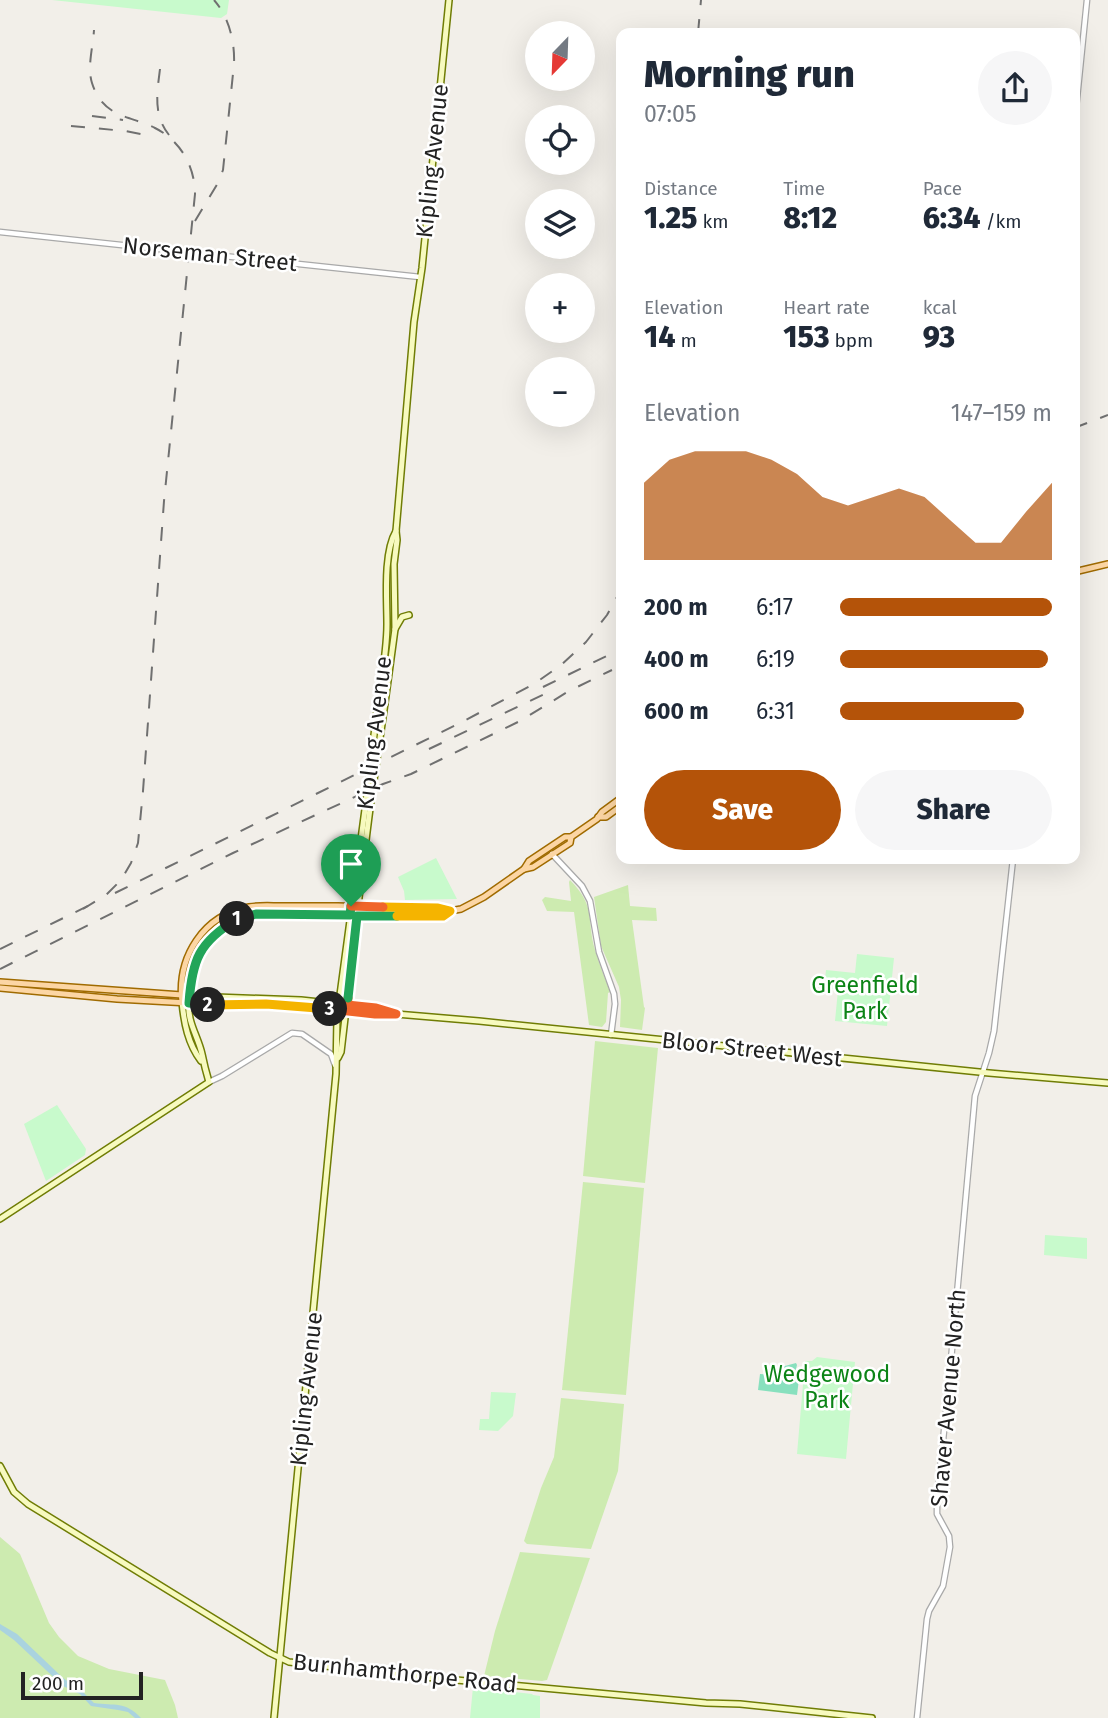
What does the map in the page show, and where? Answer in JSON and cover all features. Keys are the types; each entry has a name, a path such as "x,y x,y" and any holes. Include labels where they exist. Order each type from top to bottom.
{"main road":[{"name":"Kipling Avenue","path":"337,1060 341,1052 347,1008 354,907 395,629 396,531 414,322 449,0"},
{"name":"Kipling Avenue","path":"382,703 390,540 396,531"},
{"path":"1080,571 1108,564"},
{"path":"394,604 410,615 400,620 395,629"},
{"path":"185,999 180,987 191,948 208,927 227,914 256,905 438,908 450,911 461,909 484,898 524,869 529,861 565,837 571,837 616,801"},
{"path":"598,817 606,817 616,810"},
{"path":"524,869 533,867 570,843 571,837"},
{"path":"0,1219 209,1082 183,1017 193,970 200,953 215,934 237,919 256,914 443,916 450,911"},
{"name":"Kipling Avenue","path":"275,1718 337,1074 338,1007 353,916"},
{"name":"Bloor Street West","path":"0,982 185,999"},
{"name":"Bloor Street West","path":"0,988 117,999 287,999 375,1014 1108,1083"},
{"name":"Burnhamthorpe Road","path":"0,1466 14,1492 28,1504 280,1658 292,1662 424,1677 872,1718"},
{"path":"778,1708 778,1716"}],"street":[{"path":"1080,69 1087,0"},
{"name":"Norseman Street","path":"0,232 420,277"},
{"path":"548,848 582,886 590,901 598,948 615,998 611,1035"},
{"name":"Shaver Avenue North","path":"917,1718 927,1615 943,1587 950,1547 949,1536 937,1514 937,1499 975,1096 994,1031 1012,864"},
{"path":"209,1082 292,1033 302,1034 331,1054 337,1074"}],"green space":[{"path":"52,0 229,0 227,14 221,18"},
{"path":"436,858 457,899 405,900 398,877"},
{"path":"570,880 587,906 592,939 610,992 606,1022 602,1027 589,1025 574,912 547,911 542,900 545,897 571,901"},
{"path":"628,885 630,906 656,908 657,921 632,920 645,1008 642,1030 620,1027 619,987 601,946 594,897"},
{"name":"Greenfield Park","path":"857,954 894,958 887,1026 835,1021 838,990 824,988 826,970 855,973"},
{"path":"595,1041 658,1048 645,1183 583,1176"},
{"path":"57,1105 86,1149 85,1155 46,1181 24,1124"},
{"path":"583,1182 644,1188 626,1395 562,1390"},
{"path":"1045,1235 1087,1238 1087,1259 1044,1255"},
{"name":"Wedgewood Park","path":"817,1357 855,1362 846,1459 797,1454 805,1361 812,1361"},
{"path":"796,1363 794,1378 799,1379 797,1395 758,1390 760,1374 771,1375 770,1370"},
{"path":"491,1392 516,1393 513,1416 498,1431 479,1430 480,1419 489,1419"},
{"path":"561,1398 624,1404 618,1471 591,1549 527,1544 524,1541 554,1457"},
{"path":"0,1537 20,1554 49,1623 59,1637 78,1656 109,1669 165,1680 178,1718 0,1718"},
{"path":"520,1552 590,1558 547,1680 542,1681 484,1676"},
{"path":"473,1687 540,1696 540,1718 470,1718"}],"water":[{"path":"0,1624 17,1634 94,1703 125,1707 141,1718 135,1718 128,1712 91,1706 80,1694 63,1686 0,1630"}],"railway":[{"path":"195,221 223,170 234,64 230,30 224,14 214,0"},
{"path":"698,28 701,0"},
{"path":"83,909 106,895 121,880 138,843 164,501 195,194 189,165 179,147 155,128 110,109 97,94 90,70 94,30"},
{"path":"160,69 158,112 169,135"},
{"path":"92,116 123,120"},
{"path":"71,126 150,136"},
{"path":"1080,426 1108,415"},
{"path":"115,893 534,684 561,665 586,642 616,599"},
{"path":"543,687 616,651"},
{"path":"0,969 233,853 383,784 411,774 520,721 569,691 612,670"},
{"path":"429,749 555,689"},
{"path":"0,949 90,905"}],"route":[{"path":"351,906 438,908 450,911 443,916 427,917 357,916 347,1005 376,1008 396,1014 287,1005 189,1003 190,982 197,958 215,934 237,919 256,914 350,915 351,906"}]}
